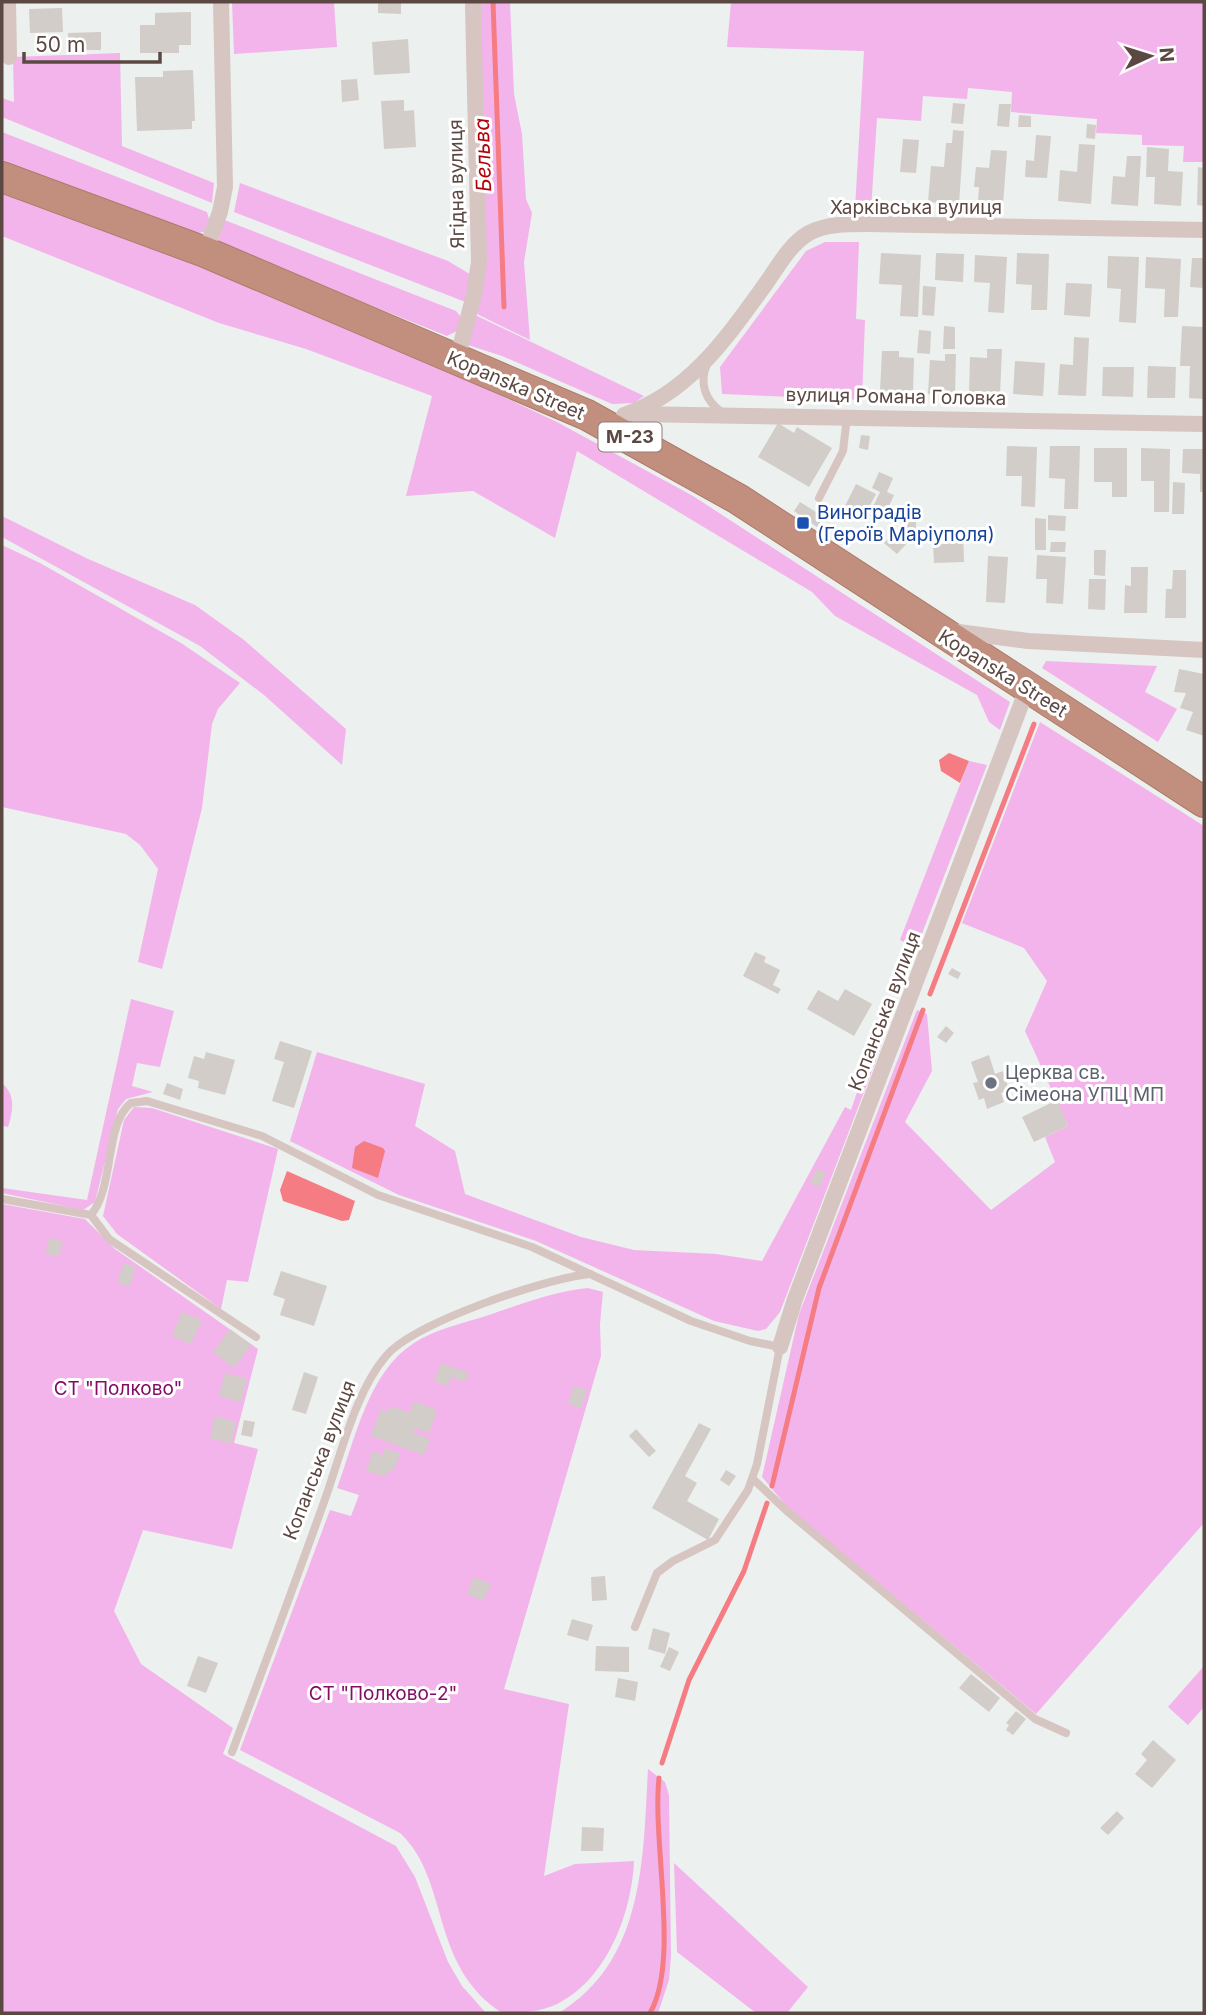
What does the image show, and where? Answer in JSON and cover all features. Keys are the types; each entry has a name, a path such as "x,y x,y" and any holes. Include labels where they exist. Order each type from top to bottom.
{"highway":[{"name":"Kopanska Street","path":"2,177 205,252 587,415 738,499 1027,690 1204,802"}],"street":[{"path":"8,2 9,57"},
{"path":"205,252 220,212 225,187 221,2"},
{"name":"Ягідна вулиця","path":"457,359 474,295 479,262 473,6"},
{"name":"Харківська вулиця","path":"624,415 657,401 710,358 791,248 810,232 823,227 867,224 1204,230"},
{"name":"вулиця Романа Головка","path":"587,415 725,414 1204,424"},
{"path":"932,628 1028,641 1204,650"},
{"name":"Копанська вулиця","path":"780,1347 795,1299 1027,690"}],"lane":[{"path":"710,358 705,369 704,388 714,407 725,414"},
{"path":"819,498 843,451 847,416"},
{"path":"91,1215 103,1191 125,1107 138,1100 147,1101 262,1136 371,1192 519,1242 691,1321 737,1338 780,1347"},
{"path":"2,1199 91,1215 109,1239 256,1337"},
{"name":"Копанська вулиця","path":"232,1752 350,1430 375,1372 385,1356 413,1333 436,1323 546,1282 591,1273"},
{"name":"Копанська вулиця","path":"635,1627 657,1573 673,1561 715,1540 753,1479 780,1347"},
{"path":"753,1479 788,1512 1035,1719 1066,1733"}],"green space":[{"path":"232,2 334,2 337,47 234,54"},
{"path":"477,2 510,2 514,94 522,134 526,199 532,213 524,262 530,340 473,312"},
{"path":"731,2 1204,2 1204,162 1183,162 1184,146 1142,145 1142,135 1096,133 1097,119 1011,112 1012,92 968,88 967,99 923,96 921,121 877,118 871,210 855,209 864,51 727,47"},
{"path":"120,53 122,146 214,183 212,203 2,117 2,98 14,102 13,57"},
{"path":"2,132 207,212 209,219 204,232 197,233 2,162"},
{"path":"240,183 448,261 473,276 468,303 234,212"},
{"path":"2,192 198,266 421,358 557,422 693,496 1010,702 1000,730 989,722 977,695 835,616 812,592 577,451 555,538 473,491 406,496 432,396 306,349 219,323 2,236"},
{"path":"222,219 456,311 461,317 457,331 447,336 223,246 217,237"},
{"path":"825,242 859,242 856,319 865,320 862,400 722,394 720,367 806,251"},
{"path":"473,314 644,396 634,403 612,404 502,356 465,344"},
{"path":"2,516 86,558 195,605 244,640 346,729 342,765 264,695 200,646 2,537"},
{"path":"2,545 40,563 181,643 240,683 218,709 212,724 202,808 162,969 138,962 158,869 140,845 126,834 2,807"},
{"path":"1046,661 1157,666 1145,692 1177,709 1158,742 1042,668"},
{"path":"1040,722 1204,826 1204,1523 1036,1714 789,1509 762,1477 799,1314 917,1010 927,1014 932,1071 905,1122 991,1210 1055,1162 1045,1137 1068,1126 1025,1031 1047,981 1024,948 962,923"},
{"path":"969,761 987,765 916,949 900,940"},
{"path":"131,999 174,1011 160,1067 137,1063 132,1086 153,1092 126,1099 118,1109 95,1202 83,1210 2,1193 2,1188 87,1200"},
{"path":"885,1010 889,1018 880,1050 780,1312 766,1329 758,1331 714,1321 536,1241 399,1195 290,1141 317,1052 425,1084 415,1126 455,1151 465,1194 581,1237 634,1250 716,1254 762,1261 845,1107 851,1110"},
{"path":"2,1083 10,1093 12,1104 8,1127 2,1126"},
{"path":"134,1107 152,1108 278,1149 248,1282 227,1280 221,1309 117,1234 103,1216 124,1120"},
{"name":"СТ \"Полково\"","path":"2,1204 85,1219 115,1249 258,1349 234,1443 258,1449 232,1549 143,1530 114,1611 141,1664 233,1728 223,1754 396,1846 415,1877 448,1962 462,1986 486,2013 2,2013"},
{"name":"СТ \"Полково-2\"","path":"588,1288 603,1292 601,1356 504,1689 569,1704 544,1876 575,1864 634,1861 632,1880 629,1900 615,1939 594,1974 580,1989 550,2007 502,2013 478,1993 462,1971 451,1947 427,1874 416,1853 400,1833 240,1750 330,1510 351,1516 359,1495 337,1488 365,1408 385,1371 414,1343 431,1334 538,1298"},
{"path":"1204,1666 1204,1707 1188,1725 1168,1707"},
{"path":"648,1769 665,1782 669,1795 671,1956 669,1980 658,2013 559,2013 587,1991 608,1965 624,1936 640,1871"},
{"path":"674,1863 808,1987 787,2013 756,2013 677,1952"}],"shaded area":[{"path":"949,753 969,761 960,783 941,771 939,760"},
{"path":"364,1141 385,1151 378,1178 352,1168 355,1147"},
{"path":"287,1171 355,1201 349,1220 342,1221 283,1201 280,1190"}],"building":[{"path":"378,2 401,2 401,14 378,13"},
{"path":"62,8 63,32 30,33 29,9"},
{"path":"191,12 191,45 179,45 179,53 140,53 140,25 155,25 155,13"},
{"path":"101,32 101,50 68,50 68,33"},
{"path":"408,39 410,73 374,75 372,42"},
{"path":"193,70 195,121 192,121 192,129 137,131 135,77 163,77 163,71"},
{"path":"357,79 359,100 342,102 341,80"},
{"path":"404,100 404,111 414,110 416,147 384,149 381,101"},
{"path":"953,103 965,104 963,124 951,123"},
{"path":"999,104 1011,104 1009,127 997,126"},
{"path":"1019,115 1031,116 1031,127 1018,127"},
{"path":"1087,124 1096,125 1095,139 1086,138"},
{"path":"953,130 964,131 959,204 928,202 931,166 944,167 946,143 952,143"},
{"path":"1036,135 1051,136 1047,178 1025,177 1026,160 1034,161"},
{"path":"903,139 919,140 916,173 900,172"},
{"path":"1079,144 1095,145 1091,204 1058,201 1060,170 1077,172"},
{"path":"1147,147 1169,149 1168,171 1183,172 1181,206 1154,204 1155,177 1146,177"},
{"path":"991,150 1007,151 1003,205 978,202 979,187 974,187 976,167 989,168"},
{"path":"1127,156 1141,156 1138,206 1111,204 1113,176 1125,177"},
{"path":"1198,167 1204,168 1204,206 1197,205"},
{"path":"881,253 921,255 918,317 900,316 902,285 879,284"},
{"path":"936,253 964,254 963,282 935,280"},
{"path":"1017,253 1049,254 1047,310 1031,310 1032,285 1016,284"},
{"path":"975,255 1007,257 1004,313 988,312 990,283 974,282"},
{"path":"1108,256 1139,257 1136,323 1119,322 1121,289 1107,288"},
{"path":"1146,257 1181,259 1178,317 1164,317 1165,289 1145,288"},
{"path":"1192,258 1204,258 1204,288 1190,287"},
{"path":"1066,283 1092,284 1090,317 1064,315"},
{"path":"923,286 936,287 934,316 922,315"},
{"path":"944,326 955,327 955,349 943,349"},
{"path":"1182,326 1204,327 1204,399 1189,398 1190,366 1180,366"},
{"path":"919,330 931,331 930,354 917,353"},
{"path":"1074,337 1089,338 1086,396 1058,395 1060,364 1073,365"},
{"path":"987,349 1002,349 1000,395 969,393 970,357 987,358"},
{"path":"882,351 899,351 899,357 914,358 913,392 880,391"},
{"path":"945,354 956,354 955,395 928,394 930,360 945,361"},
{"path":"1015,361 1045,363 1043,396 1013,394"},
{"path":"1148,366 1176,367 1175,398 1147,398"},
{"path":"1103,367 1134,367 1133,397 1102,396"},
{"path":"778,423 794,433 797,427 832,448 809,487 758,457"},
{"path":"861,435 870,436 868,450 859,448"},
{"path":"1007,446 1037,447 1035,507 1021,506 1022,476 1006,476"},
{"path":"1050,446 1080,446 1078,509 1064,509 1065,479 1049,478"},
{"path":"1094,448 1127,448 1127,497 1112,497 1112,482 1094,482"},
{"path":"1141,448 1170,449 1169,512 1154,512 1154,481 1141,481"},
{"path":"1183,449 1204,449 1204,492 1200,492 1200,474 1182,473"},
{"path":"879,472 893,478 887,492 894,495 884,517 871,511 880,492 872,488"},
{"path":"1173,482 1185,483 1184,514 1172,514"},
{"path":"856,484 876,494 865,515 845,506"},
{"path":"800,502 824,517 817,527 794,511"},
{"path":"1048,515 1066,516 1065,531 1048,530"},
{"path":"1035,518 1046,519 1046,550 1035,550"},
{"path":"907,522 916,522 916,538 907,538"},
{"path":"896,530 909,541 897,554 884,543"},
{"path":"963,530 964,562 934,563 933,544 946,544 946,531"},
{"path":"1051,542 1066,542 1065,552 1050,552"},
{"path":"1094,550 1106,550 1105,576 1094,575"},
{"path":"1037,555 1066,557 1063,604 1046,603 1047,579 1036,579"},
{"path":"988,556 1008,557 1005,603 986,602"},
{"path":"1131,567 1148,567 1147,613 1124,613 1125,585 1131,586"},
{"path":"1173,570 1186,570 1186,618 1165,618 1166,589 1172,589"},
{"path":"1089,579 1106,579 1105,610 1088,609"},
{"path":"1179,669 1204,674 1204,736 1186,730 1193,712 1180,708 1186,693 1174,692"},
{"path":"755,952 766,957 764,962 780,970 773,985 781,989 778,994 743,976"},
{"path":"952,968 961,973 958,979 948,974"},
{"path":"845,989 872,1004 854,1036 807,1009 818,990 838,1001"},
{"path":"946,1026 954,1033 946,1043 937,1037"},
{"path":"280,1041 312,1051 294,1108 272,1101 284,1062 274,1059"},
{"path":"206,1052 235,1060 225,1095 198,1088 199,1081 188,1078 194,1056 204,1059"},
{"name":"Церква св. Сімеона УПЦ МП","path":"989,1055 995,1074 1003,1071 1009,1090 1001,1093 1004,1102 987,1109 984,1098 979,1100 973,1083 978,1082 971,1062"},
{"path":"167,1083 183,1089 180,1100 163,1094"},
{"path":"1057,1100 1068,1126 1034,1142 1022,1117"},
{"path":"817,1169 826,1173 819,1187 810,1183"},
{"path":"50,1237 63,1242 58,1257 45,1253"},
{"path":"124,1263 136,1267 129,1287 117,1282"},
{"path":"281,1271 327,1286 314,1326 280,1315 285,1299 273,1295"},
{"path":"182,1312 202,1320 191,1344 172,1336"},
{"path":"230,1329 251,1345 234,1368 213,1352"},
{"path":"441,1363 469,1373 465,1382 451,1377 448,1386 434,1381"},
{"path":"304,1372 318,1377 306,1414 292,1410"},
{"path":"225,1373 247,1379 241,1402 219,1396"},
{"path":"574,1386 587,1390 581,1408 568,1404"},
{"path":"414,1401 437,1410 429,1433 415,1428 414,1433 430,1439 424,1455 371,1436 381,1409 389,1412 391,1406 410,1413"},
{"path":"215,1416 236,1422 231,1444 210,1438"},
{"path":"244,1420 255,1422 252,1437 241,1435"},
{"path":"699,1423 711,1429 685,1476 697,1483 687,1501 719,1519 708,1540 652,1508"},
{"path":"636,1429 656,1451 649,1457 629,1436"},
{"path":"385,1448 400,1453 395,1468 383,1476 366,1471 373,1451 383,1455"},
{"path":"726,1470 736,1476 729,1486 720,1480"},
{"path":"605,1576 607,1600 592,1601 591,1577"},
{"path":"474,1577 491,1584 483,1601 467,1594"},
{"path":"572,1619 593,1625 588,1641 567,1635"},
{"path":"653,1628 670,1633 665,1654 648,1649"},
{"path":"596,1646 629,1647 629,1672 595,1671"},
{"path":"669,1647 679,1652 670,1671 660,1667"},
{"path":"198,1656 218,1663 206,1693 187,1686"},
{"path":"971,1674 1000,1698 989,1712 959,1688"},
{"path":"618,1678 638,1682 635,1701 615,1697"},
{"path":"1016,1711 1026,1719 1013,1735 1006,1730 1009,1725 1006,1723"},
{"path":"1153,1740 1176,1760 1152,1788 1135,1774 1147,1760 1141,1754"},
{"path":"1117,1811 1124,1818 1108,1835 1100,1828"},
{"path":"582,1827 604,1828 603,1851 581,1851"}],"waterway":[{"name":"Бельва","path":"493,2 504,307"},
{"path":"930,994 1034,724"},
{"path":"772,1486 819,1288 923,1010"},
{"path":"662,1763 689,1680 744,1571 767,1503"},
{"path":"650,2013 659,1991 663,1963 659,1778"}],"place":[{"name":"Виноградів (Героїв Маріуполя)","path":"803,523"},
{"name":"Церква св. Сімеона УПЦ МП","path":"991,1083"}]}
